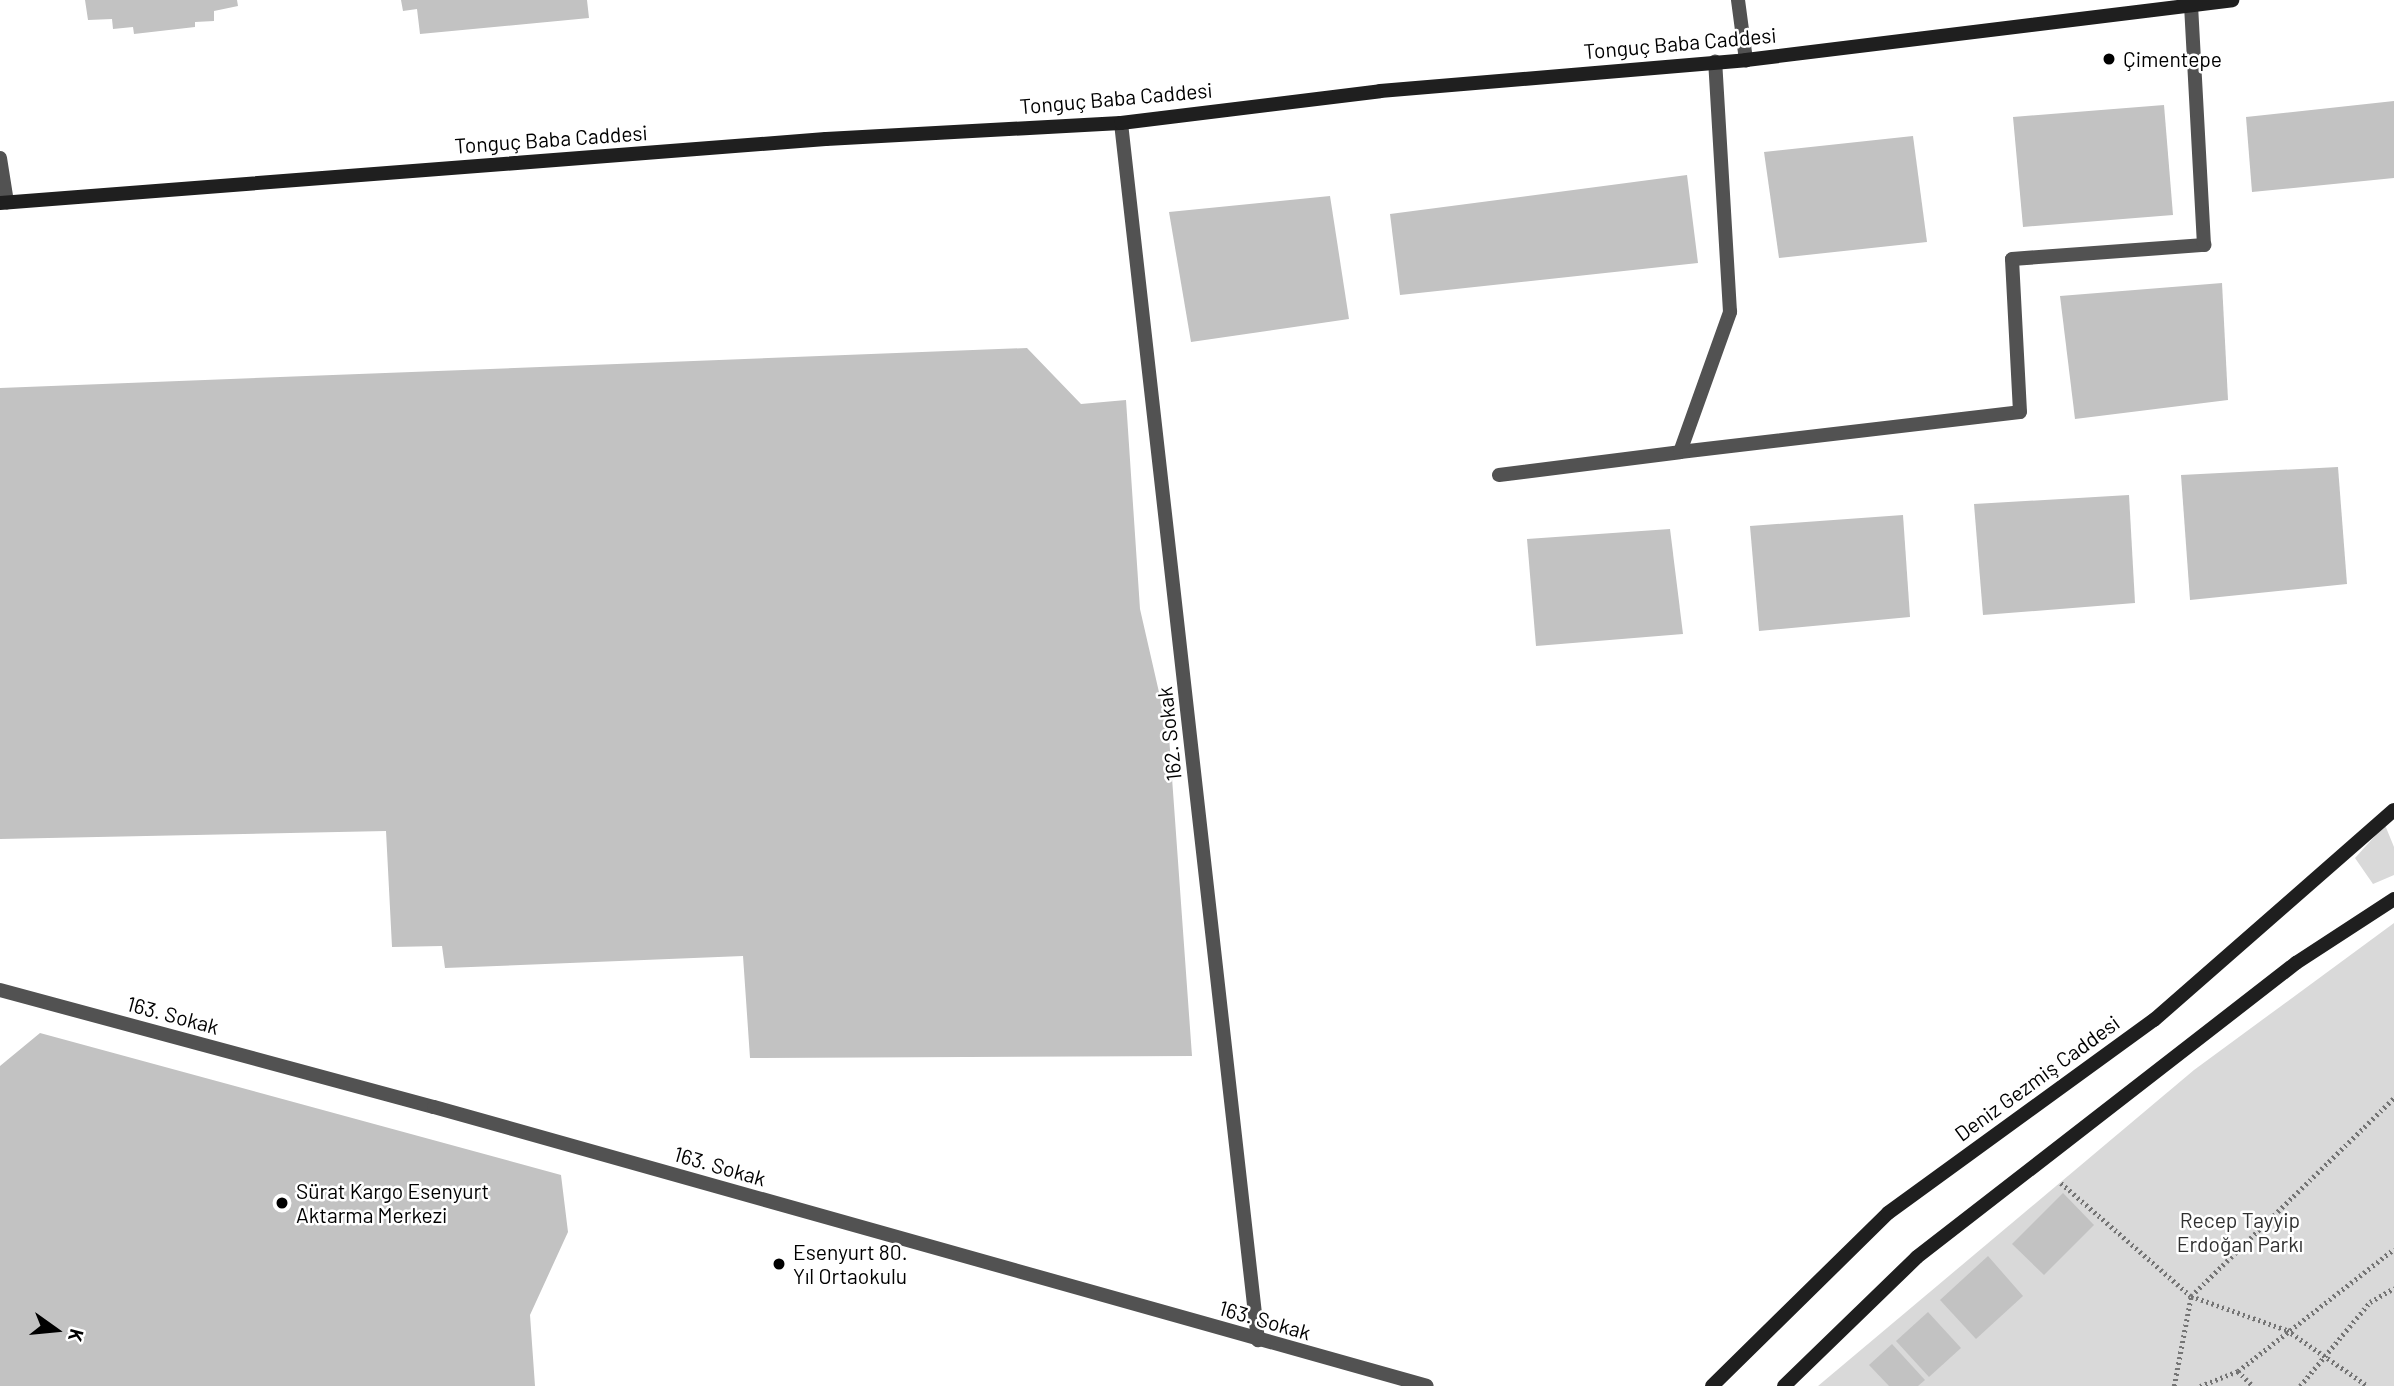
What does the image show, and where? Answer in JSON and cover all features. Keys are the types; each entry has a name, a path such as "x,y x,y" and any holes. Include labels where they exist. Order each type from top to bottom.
{"street":[{"path":"1738,0 1746,60"},
{"name":"Tonguç Baba Caddesi","path":"4,203 826,139 1121,122 1380,91 1746,60 2232,0"},
{"path":"1499,475 2020,412 2012,259 2204,245 2191,6"},
{"path":"1680,452 1730,312 1715,61"},
{"name":"162. Sokak","path":"1121,122 1258,1340"},
{"path":"0,158 4,203"},
{"name":"Deniz Gezmiş Caddesi","path":"1712,1386 1888,1213 2154,1020 2394,810"},
{"path":"1784,1386 1917,1257 2296,963 2394,899"},
{"name":"163. Sokak","path":"0,990 447,1110 1427,1386"}],"path":[{"path":"2174,1386 2191,1296 2394,1098"},
{"path":"2039,1164 2191,1296 2287,1329 2368,1386"},
{"path":"2200,1386 2238,1371 2287,1329 2394,1249"},
{"path":"2300,1386 2370,1302 2394,1288"},
{"path":"2238,1371 2253,1386"}],"green space":[{"path":"2385,825 2394,847 2394,875 2373,884 2355,858"},
{"name":"Recep Tayyip Erdoğan Parkı","path":"2394,923 2394,1386 1818,1386 2194,1070"}],"building":[{"path":"85,0 237,0 238,6 214,11 214,21 195,22 195,27 134,34 133,27 113,29 112,19 88,20"},
{"path":"401,0 587,0 589,18 420,34 417,9 403,11"},
{"path":"2394,101 2394,178 2252,192 2246,117"},
{"path":"2164,105 2173,215 2023,227 2013,117"},
{"path":"1913,136 1927,242 1779,258 1764,152"},
{"path":"1687,175 1698,263 1400,295 1390,214"},
{"path":"1330,196 1349,319 1191,342 1169,212"},
{"path":"2222,283 2228,400 2075,419 2060,296"},
{"path":"1027,348 1081,404 1126,400 1140,609 1169,736 1192,1056 750,1058 743,956 445,968 442,946 392,947 386,831 0,839 0,388"},
{"path":"2338,467 2347,584 2190,600 2181,475"},
{"path":"2129,495 2135,603 1983,615 1974,504"},
{"path":"1903,515 1910,617 1759,631 1750,526"},
{"path":"1670,529 1683,634 1536,646 1527,539"},
{"name":"Sürat Kargo Esenyurt Aktarma Merkezi","path":"40,1033 561,1175 568,1232 530,1315 535,1386 0,1386 0,1066"},
{"path":"2063,1193 2094,1225 2044,1275 2012,1244"},
{"path":"1988,1256 2023,1296 1976,1339 1940,1300"},
{"path":"1928,1312 1961,1348 1929,1377 1896,1341"},
{"path":"1892,1344 1925,1380 1918,1386 1889,1386 1869,1365"}],"place":[{"name":"Çimentepe","path":"2109,59"},
{"name":"Sürat Kargo Esenyurt Aktarma Merkezi","path":"282,1203"},
{"name":"Esenyurt 80. Yıl Ortaokulu","path":"779,1264"}]}
